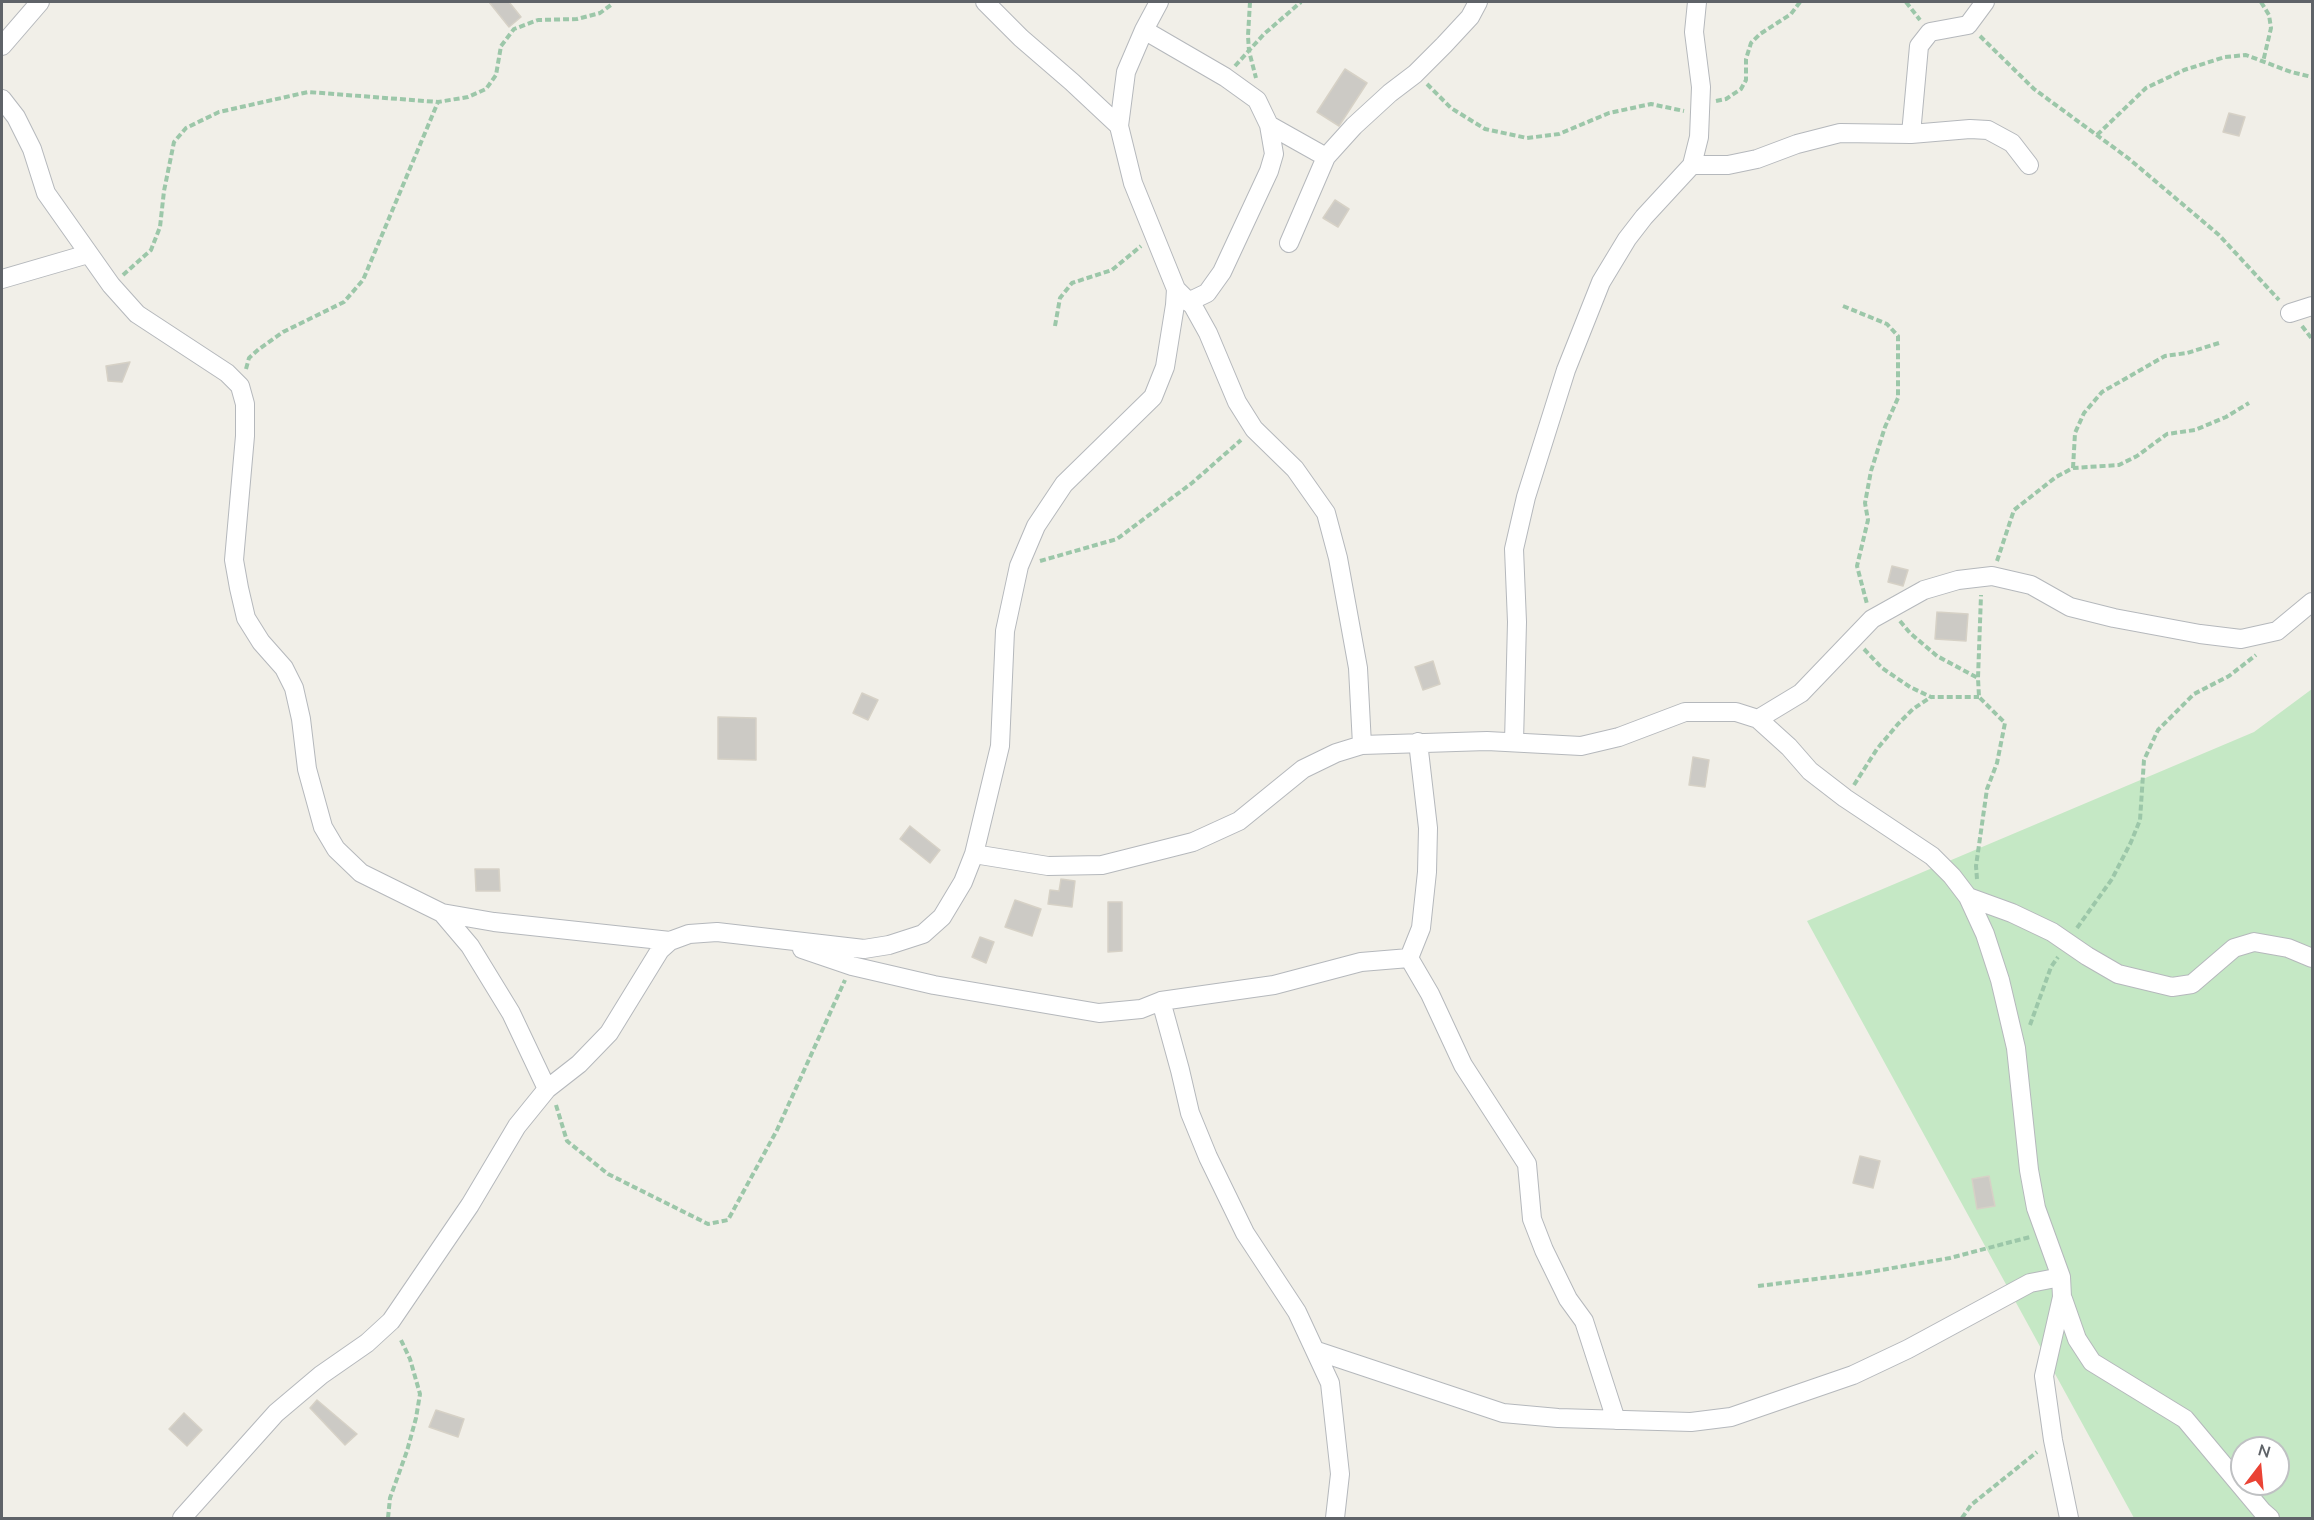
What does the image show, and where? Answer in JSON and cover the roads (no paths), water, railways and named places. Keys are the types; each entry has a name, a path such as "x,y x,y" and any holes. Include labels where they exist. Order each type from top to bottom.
{"street":[{"path":"2,46 40,2"},
{"path":"985,2 1021,38 1119,126"},
{"path":"1159,2 1126,72 1119,126 1133,183 1182,296 1193,306 1208,333 1237,402 1254,429 1295,469 1326,513 1338,558 1358,669 1362,745"},
{"path":"1289,243 1326,157 1353,126 1415,74 1470,17 1478,2"},
{"path":"1514,742 1517,622 1514,549 1542,440 1566,370 1601,282 1638,225 1692,165 1699,137 1701,87 1694,32 1697,2"},
{"path":"1911,134 1919,46 1930,32 1968,25 1985,2"},
{"path":"2,99 16,117 32,149 46,193 111,285 137,314 227,373 240,386 245,404 245,436 234,560 238,588 246,618 261,642 284,668 294,688 301,719 307,769 323,827 336,849 361,873 441,913 494,922 670,940 688,934 717,932 864,949 889,945 922,934 942,917 963,882 974,854 1000,746 1005,631 1019,566 1036,526 1064,484 1153,397 1165,368 1175,305 1182,296 1207,293 1222,272 1269,171 1274,154 1269,125 1257,100 1225,77 1144,30"},
{"path":"1269,125 1326,157"},
{"path":"1692,165 1728,165 1757,159 1797,144 1840,133 1911,134 1970,129 1988,130 2012,143 2029,165"},
{"path":"2,279 88,254"},
{"path":"2290,314 2313,306"},
{"path":"1758,719 1801,693 1872,619 1924,590 1958,580 1987,576 2031,585 2070,607 2114,618 2241,639 2277,631 2313,602"},
{"path":"974,854 1048,866 1102,865 1193,842 1239,821 1303,769 1336,753 1362,745 1418,742 1514,742 1581,746 1619,737 1685,712 1736,712 1758,719 1789,747 1810,771 1845,798 1932,856 1973,899 2000,980 2017,1056 2029,1170 2036,1208 2061,1277 2062,1297 2044,1376 2053,1440 2069,1518"},
{"path":"1409,958 1421,928 1427,872 1428,828 1418,742"},
{"path":"1973,899 2036,924 2069,942 2087,956 2118,974 2172,987 2192,984 2234,948 2254,942 2288,948 2313,958"},
{"path":"441,913 470,946 497,986 549,1088"},
{"path":"766,936 852,966 934,985 1099,1013 1141,1009 1161,1001 1274,985 1361,962 1409,958"},
{"path":"182,1518 276,1413 321,1375 367,1343 391,1321 471,1205 517,1126 549,1088 579,1064 609,1033 660,950 670,940"},
{"path":"1409,958 1430,994 1463,1065 1527,1164 1532,1219 1568,1299 1584,1321 1617,1420"},
{"path":"1161,1001 1190,1113 1208,1157 1245,1233 1297,1312 1330,1383 1340,1474 1335,1518"},
{"path":"1317,1351 1503,1413 1691,1422 1731,1417 1853,1375 1908,1349 2030,1283 2061,1277"},
{"path":"2062,1297 2077,1339 2092,1362 2185,1419 2262,1512 2270,1518"}]}
